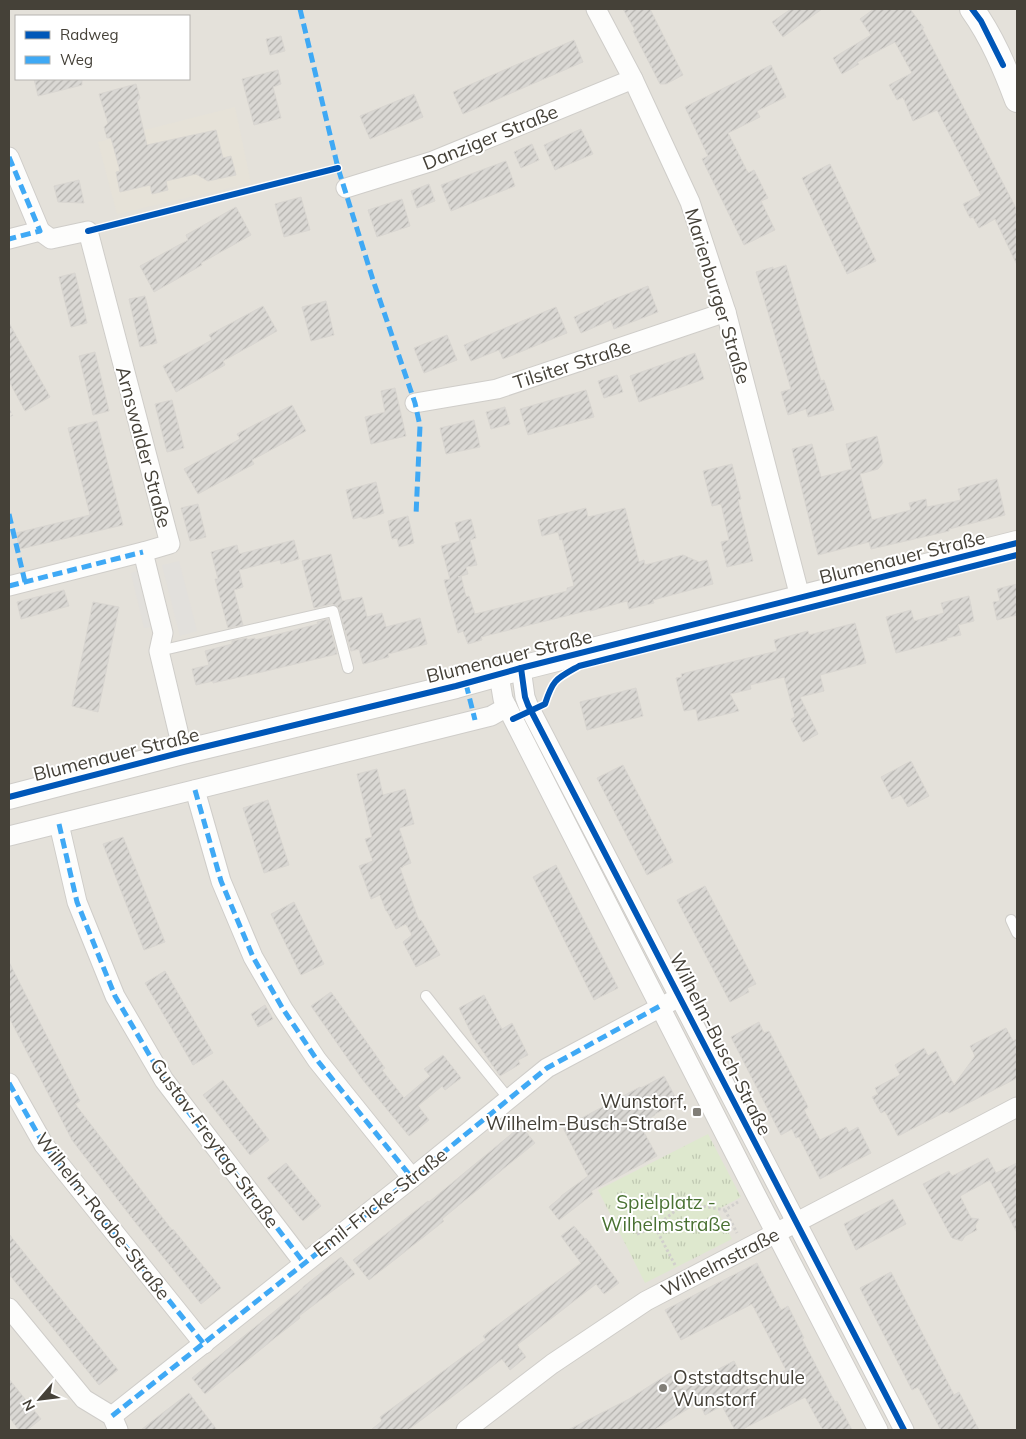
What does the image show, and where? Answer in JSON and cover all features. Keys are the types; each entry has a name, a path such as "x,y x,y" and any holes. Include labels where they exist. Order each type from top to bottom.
{"street":[{"name":"Marienburger Straße","path":"596,9 633,79 690,202 726,312 800,597"},
{"path":"972,9 989,36 1010,63 1017,100"},
{"name":"Danziger Straße","path":"346,188 434,161 633,79"},
{"path":"9,158 40,231 9,239"},
{"name":"Arnswalder Straße","path":"40,231 51,239 88,230 170,544 143,552 163,633 159,651 183,752"},
{"name":"Tilsiter Straße","path":"415,403 497,389 726,312"},
{"name":"Blumenauer Straße","path":"9,797 183,752 456,686 1017,543"},
{"path":"9,586 143,552"},
{"name":"Wilhelm-Busch-Straße","path":"510,672 503,699 878,1430"},
{"name":"Wilhelm-Busch-Straße","path":"510,672 904,1430"},
{"path":"9,836 491,716 507,707"},
{"path":"195,790 221,881 253,957 283,1009 318,1060 412,1178"},
{"name":"Gustav-Freytag-Straße","path":"59,824 77,902 120,1004 164,1080 304,1263"},
{"name":"Wilhelm-Busch-Straße","path":"660,1006 680,997"},
{"name":"Emil-Fricke-Straße","path":"115,1423 204,1344 547,1068 660,1006"},
{"name":"Wilhelm-Raabe-Straße","path":"9,1083 44,1145 204,1344"},
{"name":"Wilhelmstraße","path":"466,1430 552,1364 646,1301 1017,1107"},
{"path":"9,1308 84,1399 115,1423"}],"lane":[{"path":"159,651 333,611 348,668"},
{"path":"1010,920 1017,933"},
{"path":"426,996 509,1098"}],"path":[{"path":"9,411 12,416"},
{"path":"637,1234 655,1227 685,1203 725,1210 755,1193"},
{"path":"725,1210 746,1249"},
{"path":"655,1227 683,1281"}],"shaded area":[{"path":"9,9 1017,9 1017,1430 9,1430"},
{"path":"235,107 251,183 117,214 98,142"},
{"path":"179,561 197,631 180,636 162,565"},
{"path":"137,571 151,627 144,628 131,573"}],"green space":[{"name":"Spielplatz - Wilhelmstraße","path":"708,1134 741,1197 717,1210 732,1239 645,1283 598,1190"}],"building":[{"path":"623,9 650,9 683,75 666,84 660,84"},
{"path":"791,9 822,9 783,37 772,22"},
{"path":"874,9 910,9 924,28 922,28 1017,210 1017,265 995,219 979,228 973,217 970,218 963,204 981,195 937,110 913,121 903,97 897,100 889,85 912,73 895,42 857,62 859,64 842,74 833,58 871,35 860,19"},
{"path":"281,36 285,51 270,55 266,39"},
{"path":"574,40 583,62 463,114 453,92"},
{"path":"771,65 786,97 757,111 760,117 728,133 748,173 754,170 768,198 761,201 775,230 744,245 702,159 708,156 685,107"},
{"path":"278,70 281,84 273,87 281,118 254,125 242,79"},
{"path":"34,80 82,80 82,85 38,96"},
{"path":"136,84 140,98 137,102 147,145 216,130 223,158 231,156 236,175 208,181 196,174 166,181 168,190 152,194 150,185 120,192 116,172 120,171 111,138 107,138 104,127 108,123 99,94"},
{"path":"414,94 423,117 370,139 360,116"},
{"path":"581,129 593,154 555,170 544,145"},
{"path":"532,144 539,160 521,168 514,152"},
{"path":"506,161 515,186 451,211 441,185"},
{"path":"830,164 876,261 847,274 802,178"},
{"path":"79,180 84,203 58,202 54,186"},
{"path":"429,184 435,201 417,208 411,191"},
{"path":"301,197 310,230 284,237 275,204"},
{"path":"402,199 410,226 377,237 368,210"},
{"path":"236,207 251,235 154,292 140,266 188,240 186,235"},
{"path":"786,265 821,381 824,380 834,410 808,417 806,409 788,415 781,392 791,389 756,272"},
{"path":"75,273 87,323 71,327 59,277"},
{"path":"648,286 658,312 614,329 611,320 581,333 574,317"},
{"path":"145,296 157,343 140,347 129,299"},
{"path":"326,301 334,335 311,341 302,307"},
{"path":"263,306 277,331 223,361 225,365 176,392 163,366 212,340 209,335"},
{"path":"556,307 567,333 503,359 499,350 471,361 464,345"},
{"path":"9,323 50,397 25,411 9,381"},
{"path":"447,335 457,360 424,373 414,348"},
{"path":"95,352 109,411 93,415 79,356"},
{"path":"695,353 704,379 639,402 630,376"},
{"path":"617,375 623,392 604,398 598,381"},
{"path":"395,388 406,436 371,444 365,417 385,412 381,391"},
{"path":"586,390 594,417 528,435 520,409"},
{"path":"172,400 184,448 167,452 155,404"},
{"path":"292,405 306,431 252,460 254,464 198,494 184,469 240,439 237,434"},
{"path":"505,407 510,424 491,429 486,412"},
{"path":"474,420 480,447 446,454 440,428"},
{"path":"97,421 123,525 20,549 16,533 90,515 68,428"},
{"path":"877,436 883,463 878,469 860,474 872,520 911,510 909,503 926,499 927,507 961,500 958,489 997,479 1005,515 949,529 949,531 871,549 869,542 818,555 792,449 812,444 821,477 852,469 846,444"},
{"path":"732,464 741,499 738,500 753,561 727,567 721,542 729,540 721,504 712,506 703,471"},
{"path":"376,482 384,513 364,519 361,517 353,519 346,490"},
{"path":"198,504 206,537 190,541 181,508"},
{"path":"586,508 588,517 625,508 639,562 644,560 645,565 683,555 699,562 707,560 713,584 653,600 654,603 629,609 627,601 481,637 482,640 468,644 463,631 458,633 444,580 450,579 441,546 460,541 455,523 471,519 476,538 470,540 477,565 466,567 468,574 461,576 466,597 469,596 475,614 567,591 567,588 574,586 562,539 560,540 558,532 542,536 538,520"},
{"path":"408,516 414,543 399,547 397,538 392,539 388,521"},
{"path":"294,540 299,559 281,564 280,560 239,570 243,587 234,590 243,625 228,628 215,579 218,579 211,552 237,545 239,554"},
{"path":"331,554 342,601 362,597 367,617 382,613 386,627 420,618 427,644 388,654 389,657 363,664 359,649 351,651 338,607 332,604 314,608 302,561"},
{"path":"1017,584 1017,615 997,620 993,602 1000,601 997,589"},
{"path":"64,590 69,606 21,619 17,602"},
{"path":"969,596 974,621 958,625 961,635 896,653 886,617 911,610 914,621 944,613 941,603"},
{"path":"93,602 119,607 98,712 72,706"},
{"path":"328,619 337,654 213,683 213,681 196,685 192,669 209,665 205,651 232,644 232,641 247,638 247,640 255,638 255,640 318,624 317,622"},
{"path":"855,623 866,663 820,675 824,691 800,697 818,734 803,742 791,719 795,717 784,677 750,685 751,689 730,694 739,711 698,721 696,709 684,711 676,678 682,677 681,674 777,651 774,640 808,631 809,635"},
{"path":"636,688 643,716 587,730 580,702"},
{"path":"911,761 929,796 908,807 901,795 892,799 881,777"},
{"path":"623,765 673,862 647,875 597,778"},
{"path":"377,769 383,795 405,789 414,824 399,828 411,863 400,868 419,921 421,920 440,955 416,967 403,942 412,935 406,924 396,929 380,895 371,899 359,866 373,861 365,839 372,837 357,774"},
{"path":"268,800 289,865 264,873 243,808"},
{"path":"123,837 165,942 144,950 103,844"},
{"path":"556,865 618,988 594,1000 533,877"},
{"path":"705,886 756,984 747,988 749,992 730,1002 677,900"},
{"path":"294,902 324,964 301,975 271,914"},
{"path":"9,962 80,1101 75,1104 172,1230 221,1288 201,1304 72,1140 9,1017"},
{"path":"165,971 213,1053 193,1065 145,983"},
{"path":"331,992 385,1068 382,1070 404,1098 430,1076 424,1069 443,1055 461,1078 445,1090 442,1086 418,1106 429,1120 409,1136 362,1079 311,1006"},
{"path":"484,995 502,1029 512,1023 528,1055 518,1060 520,1064 500,1076 473,1037 459,1008"},
{"path":"265,1005 273,1019 258,1027 251,1014"},
{"path":"759,1022 764,1033 769,1031 808,1107 804,1110 820,1140 846,1127 849,1132 858,1127 871,1153 820,1179 799,1137 796,1138 792,1129 781,1135 731,1037"},
{"path":"1006,1028 1013,1041 1017,1039 1017,1078 949,1113 947,1111 898,1136 885,1111 881,1113 872,1097 878,1094 875,1088 900,1075 895,1065 924,1048 928,1056 936,1051 954,1085 975,1056 970,1046"},
{"path":"664,1076 678,1102 655,1114 650,1118 652,1122 641,1127 657,1156 591,1191 593,1194 559,1220 549,1207 588,1176 563,1128"},
{"path":"223,1080 269,1140 250,1155 203,1095"},
{"path":"521,1126 535,1143 442,1219 444,1221 369,1280 353,1260 429,1202"},
{"path":"988,1158 996,1173 1017,1163 1017,1233 990,1180 960,1196 971,1218 979,1219 975,1226 977,1230 965,1236 962,1241 952,1238 923,1184 949,1171 952,1176"},
{"path":"286,1163 321,1206 303,1221 267,1178"},
{"path":"893,1199 906,1224 856,1250 844,1224"},
{"path":"574,1226 586,1238 619,1283 604,1294 596,1284 517,1345 526,1357 510,1370 502,1359 408,1430 371,1430 382,1421 380,1417 486,1340 483,1336 581,1263 561,1236"},
{"path":"9,1234 118,1370 99,1385 9,1274"},
{"path":"341,1257 355,1274 299,1316 300,1318 205,1394 192,1378"},
{"path":"757,1263 781,1310 788,1306 804,1338 802,1339 852,1430 823,1430 805,1397 741,1430 735,1430 722,1406 705,1415 699,1402 654,1430 568,1430 629,1399 670,1373 680,1389 734,1361 748,1389 786,1370 752,1304 681,1340 665,1310"},
{"path":"891,1272 954,1395 959,1392 979,1430 941,1430 918,1387 912,1390 860,1288"},
{"path":"9,1379 41,1419 27,1430 19,1430 9,1417"},
{"path":"189,1393 217,1430 141,1430 160,1415"}],"marked path":[{"path":"300,9 338,168 373,280 415,403 420,426 416,515"},
{"path":"9,157 40,231 9,239"},
{"path":"9,514 25,582"},
{"path":"9,586 143,552"},
{"path":"466,684 475,720"},
{"path":"195,790 221,881 253,957 283,1009 317,1060 412,1178"},
{"path":"59,824 77,902 115,996 164,1080 304,1263"},
{"path":"112,1416 412,1178 547,1068 660,1006"},
{"path":"9,1083 44,1145 204,1344"}],"cycle path":[{"path":"972,9 981,21 1003,65"},
{"path":"88,231 338,168"},
{"path":"9,797 183,752 456,686 1017,543"},
{"path":"513,719 545,704 553,684 579,666 1017,555"},
{"path":"521,668 528,705 904,1430"}],"place":[{"name":"Wunstorf, Wilhelm-Busch-Straße","path":"697,1112"},
{"name":"Oststadtschule Wunstorf","path":"663,1388"}]}
